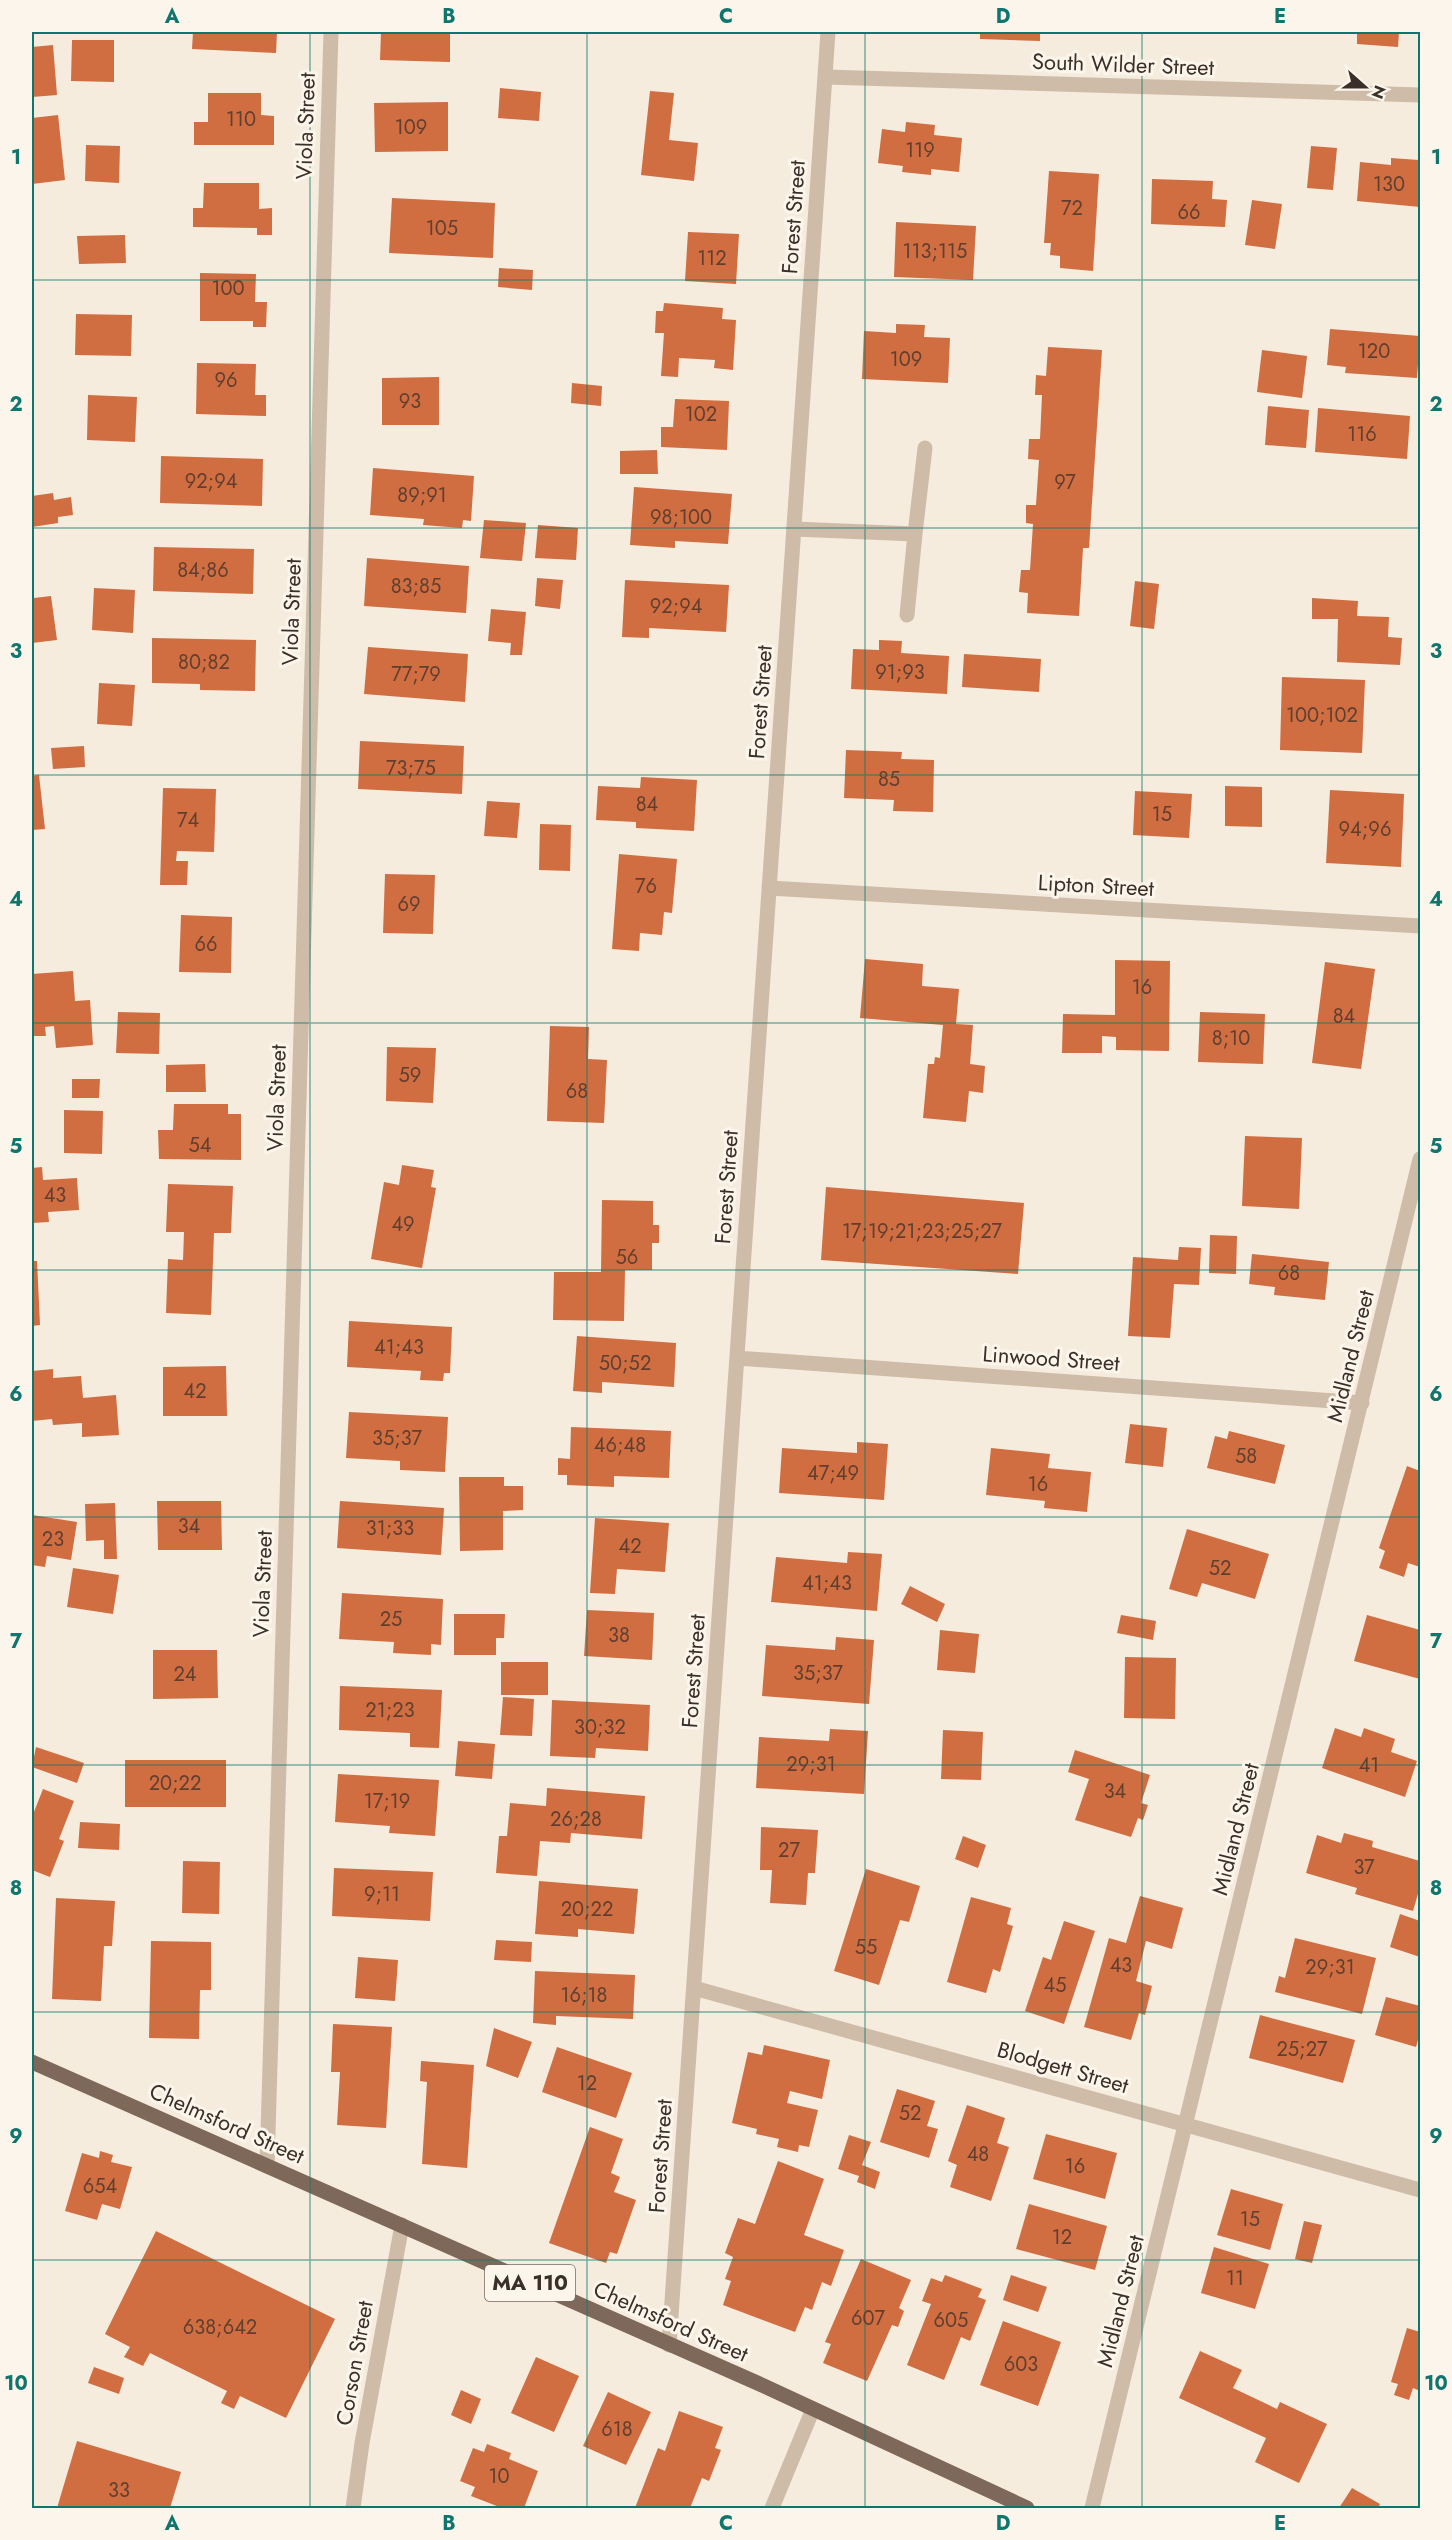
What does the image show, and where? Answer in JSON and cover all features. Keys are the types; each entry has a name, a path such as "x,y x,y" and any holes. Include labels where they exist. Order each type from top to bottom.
{"main road":[{"name":"Chelmsford Street","path":"32,2062 813,2409 1027,2508"}],"street":[{"name":"Viola Street","path":"267,2166 331,32"},
{"name":"Forest Street","path":"669,2345 828,32"},
{"name":"South Wilder Street","path":"825,76 1420,96"},
{"path":"908,615 926,448"},
{"path":"794,529 915,534"},
{"name":"Lipton Street","path":"769,888 1420,926"},
{"name":"Midland Street","path":"1092,2508 1420,1159"},
{"name":"Linwood Street","path":"737,1358 1362,1403"},
{"name":"Blodgett Street","path":"694,1988 1420,2190"},
{"name":"Corson Street","path":"353,2508 362,2444 402,2226"},
{"path":"772,2508 813,2409"}],"building":[{"path":"193,32 277,32 276,53 192,49"},
{"path":"381,32 450,32 450,62 380,60"},
{"path":"980,32 1040,32 1040,41 980,39"},
{"path":"1357,32 1399,32 1398,47 1357,44"},
{"path":"72,40 114,40 114,82 71,81"},
{"path":"53,45 57,95 32,97 32,47"},
{"path":"500,88 541,92 539,121 498,118"},
{"path":"650,91 674,93 669,140 698,143 694,181 641,175"},
{"path":"208,93 261,93 261,115 274,116 274,145 194,145 194,122 208,122"},
{"path":"448,102 448,151 375,152 374,103"},
{"path":"58,115 65,180 32,184 32,118"},
{"path":"906,122 935,125 934,135 962,138 959,172 931,169 931,175 902,172 903,166 878,163 882,129 905,132"},
{"path":"86,145 120,146 119,183 85,181"},
{"path":"1311,146 1337,148 1333,190 1307,188"},
{"path":"1391,158 1419,160 1420,207 1357,201 1360,162 1391,165"},
{"path":"1049,171 1099,174 1093,271 1060,268 1060,256 1050,255 1051,243 1044,243"},
{"path":"1152,179 1213,181 1212,199 1227,200 1225,227 1151,224"},
{"path":"204,183 259,183 259,209 272,208 272,235 257,235 257,228 193,227 193,208 203,208"},
{"path":"392,198 495,203 493,258 389,253"},
{"path":"1252,200 1282,204 1275,249 1245,245"},
{"path":"896,222 976,226 973,280 894,277"},
{"path":"688,232 739,234 736,284 685,281"},
{"path":"125,235 126,263 79,264 77,236"},
{"path":"499,268 533,270 532,290 498,287"},
{"path":"200,273 256,274 255,302 267,302 266,327 253,327 253,321 200,321"},
{"path":"664,303 723,308 722,319 736,320 733,370 714,368 715,360 679,358 678,377 661,376 664,333 655,333 656,311 663,311"},
{"path":"76,314 132,315 131,356 75,355"},
{"path":"896,324 925,325 924,337 950,338 948,383 862,379 864,331 896,333"},
{"path":"1330,329 1420,336 1417,378 1345,373 1346,367 1327,365"},
{"path":"1048,347 1102,350 1089,548 1083,548 1079,616 1027,613 1028,593 1019,592 1021,570 1030,570 1033,524 1026,523 1026,505 1036,505 1039,460 1028,459 1029,439 1040,439 1042,395 1035,395 1036,375 1046,376"},
{"path":"1262,350 1307,356 1302,398 1257,392"},
{"path":"197,363 256,364 255,395 266,395 266,416 196,414"},
{"path":"439,377 439,425 382,425 382,378"},
{"path":"572,383 602,386 601,406 571,403"},
{"path":"88,395 137,397 135,442 87,440"},
{"path":"675,399 729,401 727,450 661,447 661,427 673,427"},
{"path":"1268,406 1309,410 1306,448 1265,445"},
{"path":"1318,408 1410,416 1407,459 1315,452"},
{"path":"657,450 658,474 620,474 620,451"},
{"path":"161,456 263,459 262,506 160,503"},
{"path":"373,468 474,476 471,521 463,520 462,528 423,525 424,519 370,515"},
{"path":"634,487 732,494 728,544 675,541 675,548 630,545"},
{"path":"53,493 54,500 71,497 73,515 58,517 58,523 32,527 32,496"},
{"path":"484,520 526,523 522,561 480,558"},
{"path":"538,525 578,528 576,560 535,558"},
{"path":"154,547 254,549 253,594 153,591"},
{"path":"367,558 469,566 466,613 364,606"},
{"path":"537,578 563,580 560,609 535,606"},
{"path":"625,580 729,585 726,632 649,628 649,638 622,637"},
{"path":"1135,581 1159,584 1154,629 1130,626"},
{"path":"94,588 135,590 133,633 92,630"},
{"path":"51,596 57,640 32,643 34,598"},
{"path":"1312,598 1358,601 1357,616 1389,617 1388,637 1402,638 1400,665 1337,662 1338,619 1312,619"},
{"path":"491,609 526,612 522,655 510,655 511,643 488,641"},
{"path":"152,638 256,640 255,691 200,690 200,684 152,683"},
{"path":"879,640 902,641 901,653 949,656 947,694 851,689 853,649 879,650"},
{"path":"368,647 468,654 465,702 364,694"},
{"path":"964,654 1041,659 1039,692 962,687"},
{"path":"1282,677 1365,680 1362,753 1280,750"},
{"path":"99,683 135,685 132,726 97,724"},
{"path":"360,741 464,746 462,794 358,789"},
{"path":"84,746 85,767 53,769 51,748"},
{"path":"846,750 902,752 901,759 934,760 933,812 893,811 894,800 844,798"},
{"path":"39,775 45,829 32,830 32,776"},
{"path":"641,777 697,780 694,831 636,828 636,822 596,820 598,786 640,788"},
{"path":"1225,786 1262,787 1262,827 1225,826"},
{"path":"163,788 216,789 214,852 177,851 176,861 188,861 187,885 160,885"},
{"path":"1330,790 1404,794 1401,867 1326,863"},
{"path":"1135,791 1192,794 1189,838 1133,835"},
{"path":"487,801 520,803 517,838 484,836"},
{"path":"540,824 571,825 570,871 539,870"},
{"path":"619,854 677,859 672,913 664,912 662,935 640,933 639,951 612,949"},
{"path":"385,874 435,875 433,934 383,933"},
{"path":"181,915 232,917 231,973 179,972"},
{"path":"865,959 923,964 922,986 959,989 956,1024 973,1025 970,1064 985,1066 983,1093 969,1091 966,1122 923,1118 928,1064 934,1064 935,1057 940,1058 943,1025 860,1018"},
{"path":"1115,960 1170,961 1169,1051 1116,1050 1116,1037 1102,1036 1102,1053 1062,1053 1063,1014 1115,1015"},
{"path":"1325,962 1375,969 1361,1069 1312,1063"},
{"path":"73,971 75,1001 90,1000 93,1045 56,1048 54,1026 45,1027 46,1036 32,1036 32,974"},
{"path":"118,1012 160,1013 159,1054 116,1053"},
{"path":"1200,1012 1265,1014 1263,1064 1198,1062"},
{"path":"550,1026 589,1027 588,1059 607,1060 604,1123 547,1121"},
{"path":"387,1047 436,1048 433,1103 386,1101"},
{"path":"205,1064 206,1092 166,1092 166,1065"},
{"path":"72,1079 100,1079 99,1098 72,1098"},
{"path":"174,1104 228,1104 228,1114 241,1114 241,1160 159,1159 158,1130 173,1130"},
{"path":"64,1110 103,1111 102,1154 64,1153"},
{"path":"1245,1136 1302,1138 1299,1209 1242,1206"},
{"path":"402,1165 434,1170 431,1187 436,1188 422,1268 371,1259 384,1182 399,1185"},
{"path":"42,1167 43,1180 77,1178 79,1210 48,1212 49,1222 32,1223 32,1168"},
{"path":"168,1184 233,1186 231,1233 214,1233 211,1315 166,1313 168,1259 183,1260 184,1232 166,1232"},
{"path":"826,1187 1024,1203 1018,1274 821,1260"},
{"path":"602,1200 653,1201 653,1225 659,1225 659,1243 652,1243 652,1270 625,1270 624,1321 553,1320 554,1272 601,1272"},
{"path":"1210,1235 1237,1236 1236,1274 1209,1273"},
{"path":"1179,1247 1201,1248 1199,1285 1174,1284 1170,1338 1128,1336 1133,1257 1178,1260"},
{"path":"1252,1254 1329,1262 1325,1300 1274,1295 1275,1287 1249,1284"},
{"path":"32,1261 37,1261 40,1325 32,1326"},
{"path":"349,1321 452,1327 450,1373 444,1373 443,1381 420,1380 421,1371 347,1367"},
{"path":"577,1336 676,1343 674,1387 602,1382 602,1393 573,1391"},
{"path":"226,1366 227,1416 163,1416 163,1367"},
{"path":"53,1369 53,1378 81,1376 83,1398 116,1395 119,1435 82,1437 82,1423 53,1425 52,1419 32,1421 32,1371"},
{"path":"349,1412 448,1417 445,1472 400,1470 400,1461 346,1458"},
{"path":"1130,1424 1167,1428 1163,1467 1125,1463"},
{"path":"571,1427 671,1431 669,1478 614,1476 614,1487 567,1485 567,1475 558,1475 558,1458 570,1459"},
{"path":"1229,1431 1285,1445 1275,1484 1207,1468 1215,1436 1227,1439"},
{"path":"857,1442 888,1444 884,1500 779,1493 782,1448 857,1453"},
{"path":"991,1448 1050,1454 1048,1468 1091,1472 1087,1512 1044,1508 1045,1501 986,1495"},
{"path":"1407,1466 1420,1471 1420,1567 1408,1563 1404,1577 1379,1568 1385,1551 1379,1548"},
{"path":"459,1477 504,1477 504,1486 523,1486 523,1510 503,1511 503,1550 460,1551"},
{"path":"157,1501 221,1501 222,1550 158,1550"},
{"path":"340,1501 444,1508 441,1555 337,1548"},
{"path":"115,1503 117,1559 104,1559 104,1540 86,1541 85,1504"},
{"path":"32,1515 77,1522 71,1560 47,1556 45,1567 32,1565"},
{"path":"595,1518 669,1523 665,1572 617,1569 615,1594 590,1593"},
{"path":"1187,1529 1269,1554 1255,1599 1202,1583 1197,1597 1169,1589"},
{"path":"848,1552 882,1554 877,1611 771,1602 776,1557 847,1563"},
{"path":"73,1568 119,1575 113,1614 67,1607"},
{"path":"910,1586 945,1604 937,1622 901,1604"},
{"path":"342,1593 443,1599 441,1645 431,1644 431,1655 393,1653 394,1642 339,1639"},
{"path":"587,1610 654,1613 652,1660 584,1656"},
{"path":"454,1614 505,1614 504,1638 496,1638 496,1655 454,1655"},
{"path":"1121,1615 1156,1621 1153,1640 1117,1633"},
{"path":"1367,1615 1420,1630 1420,1679 1354,1661"},
{"path":"940,1630 979,1634 975,1673 937,1670"},
{"path":"836,1637 874,1640 869,1704 762,1696 766,1645 835,1650"},
{"path":"153,1650 217,1650 218,1698 153,1699"},
{"path":"1125,1657 1176,1658 1175,1719 1124,1718"},
{"path":"501,1662 548,1662 548,1695 501,1695"},
{"path":"340,1686 442,1690 439,1748 410,1747 410,1733 339,1730"},
{"path":"503,1697 534,1699 532,1736 500,1735"},
{"path":"552,1700 650,1705 648,1751 596,1748 595,1758 550,1756"},
{"path":"1335,1728 1361,1737 1364,1728 1395,1739 1391,1752 1417,1761 1405,1797 1322,1768"},
{"path":"830,1729 868,1731 864,1794 756,1788 759,1737 829,1741"},
{"path":"943,1730 983,1732 981,1780 941,1779"},
{"path":"458,1741 495,1744 492,1779 455,1776"},
{"path":"36,1747 84,1763 77,1783 32,1767"},
{"path":"1075,1750 1150,1775 1141,1803 1148,1805 1143,1820 1138,1818 1131,1837 1075,1820 1089,1779 1068,1772"},
{"path":"125,1760 226,1760 226,1807 125,1807"},
{"path":"338,1774 439,1780 435,1836 389,1833 390,1826 335,1822"},
{"path":"547,1788 645,1796 642,1839 571,1833 570,1843 540,1841 537,1876 496,1873 499,1836 507,1836 510,1803 546,1806"},
{"path":"43,1789 74,1801 59,1839 64,1841 50,1877 32,1870 32,1817"},
{"path":"80,1822 120,1824 119,1850 78,1848"},
{"path":"761,1827 818,1830 815,1873 808,1873 806,1905 770,1903 772,1870 760,1870"},
{"path":"1344,1833 1373,1841 1372,1847 1420,1861 1420,1887 1413,1911 1355,1894 1357,1888 1306,1873 1317,1835 1341,1843"},
{"path":"963,1836 986,1845 978,1868 955,1859"},
{"path":"183,1861 220,1862 219,1914 182,1913"},
{"path":"334,1868 433,1872 430,1921 332,1916"},
{"path":"866,1869 920,1886 909,1922 900,1920 879,1985 834,1971"},
{"path":"539,1881 638,1889 634,1934 578,1929 578,1937 535,1934"},
{"path":"1140,1896 1183,1908 1172,1949 1146,1941 1136,1981 1152,1986 1145,2015 1139,2013 1131,2040 1084,2027 1109,1938 1126,1943"},
{"path":"971,1897 1011,1908 1007,1924 1013,1926 1000,1972 993,1969 986,1993 947,1982"},
{"path":"56,1898 115,1901 112,1946 104,1946 101,2001 52,1999"},
{"path":"1400,1914 1420,1921 1420,1957 1390,1947"},
{"path":"1064,1921 1095,1931 1064,2024 1025,2011 1043,1957 1051,1960"},
{"path":"1295,1938 1376,1958 1362,2014 1275,1992 1279,1976 1285,1978"},
{"path":"496,1940 532,1942 531,1962 494,1960"},
{"path":"151,1941 211,1942 211,1990 200,1990 199,2039 149,2038"},
{"path":"358,1957 398,1960 395,2001 355,1998"},
{"path":"535,1971 635,1975 633,2019 556,2016 556,2025 533,2023"},
{"path":"1386,1997 1420,2006 1420,2033 1416,2047 1375,2035"},
{"path":"1260,2015 1355,2040 1343,2083 1249,2058"},
{"path":"333,2024 392,2027 386,2128 337,2125 340,2072 331,2072"},
{"path":"494,2028 532,2042 518,2078 486,2066"},
{"path":"764,2045 830,2060 822,2099 790,2091 787,2103 818,2110 809,2147 799,2145 798,2152 777,2147 779,2139 756,2134 757,2129 732,2123 748,2052 762,2055"},
{"path":"557,2047 632,2073 616,2118 542,2092"},
{"path":"421,2061 474,2065 467,2168 422,2164 427,2082 420,2081"},
{"path":"897,2089 935,2101 927,2126 938,2129 929,2158 880,2142"},
{"path":"967,2105 1005,2118 997,2143 1009,2147 991,2201 950,2187 957,2165 948,2161"},
{"path":"590,2127 623,2139 611,2173 620,2177 614,2192 636,2200 617,2254 610,2252 606,2263 549,2243"},
{"path":"1046,2134 1117,2153 1105,2199 1033,2179"},
{"path":"849,2135 871,2142 862,2165 880,2172 875,2189 857,2182 859,2176 838,2169"},
{"path":"100,2151 113,2155 111,2162 132,2167 120,2209 102,2204 97,2220 65,2211 82,2153 99,2158"},
{"path":"778,2161 824,2179 804,2235 844,2250 831,2286 822,2282 812,2310 805,2307 795,2332 723,2305 731,2281 725,2279 733,2257 725,2253 738,2218 755,2224"},
{"path":"1231,2189 1283,2204 1270,2250 1217,2235"},
{"path":"1029,2204 1107,2226 1095,2270 1016,2249"},
{"path":"1304,2221 1322,2225 1312,2263 1295,2259"},
{"path":"156,2231 335,2319 286,2418 240,2396 234,2409 221,2403 227,2391 150,2353 143,2366 124,2357 130,2347 105,2334"},
{"path":"1214,2247 1269,2264 1255,2309 1201,2293"},
{"path":"861,2259 911,2280 899,2308 904,2311 898,2327 892,2325 867,2381 823,2363 831,2344 825,2342"},
{"path":"945,2275 982,2289 978,2297 986,2300 970,2341 961,2337 944,2380 907,2365 931,2304 922,2301 931,2278 942,2282"},
{"path":"1011,2275 1047,2287 1038,2312 1003,2300"},
{"path":"1003,2321 1061,2342 1038,2406 980,2385"},
{"path":"1407,2328 1420,2332 1420,2391 1413,2388 1409,2400 1394,2395 1398,2384 1391,2382"},
{"path":"1200,2351 1242,2370 1233,2388 1277,2409 1280,2402 1327,2424 1299,2483 1255,2462 1266,2438 1179,2398"},
{"path":"536,2357 579,2376 554,2432 511,2413"},
{"path":"94,2367 124,2378 119,2394 88,2383"},
{"path":"461,2390 481,2399 471,2424 451,2415"},
{"path":"608,2392 651,2412 626,2465 583,2446"},
{"path":"679,2411 723,2427 715,2448 721,2450 709,2481 702,2478 690,2508 635,2508 658,2448 665,2451"},
{"path":"77,2441 181,2472 170,2508 57,2508"},
{"path":"487,2444 511,2453 509,2459 538,2471 524,2508 502,2508 471,2496 475,2487 460,2481 473,2448 484,2452"},
{"path":"1352,2488 1380,2504 1378,2508 1339,2508"}]}
